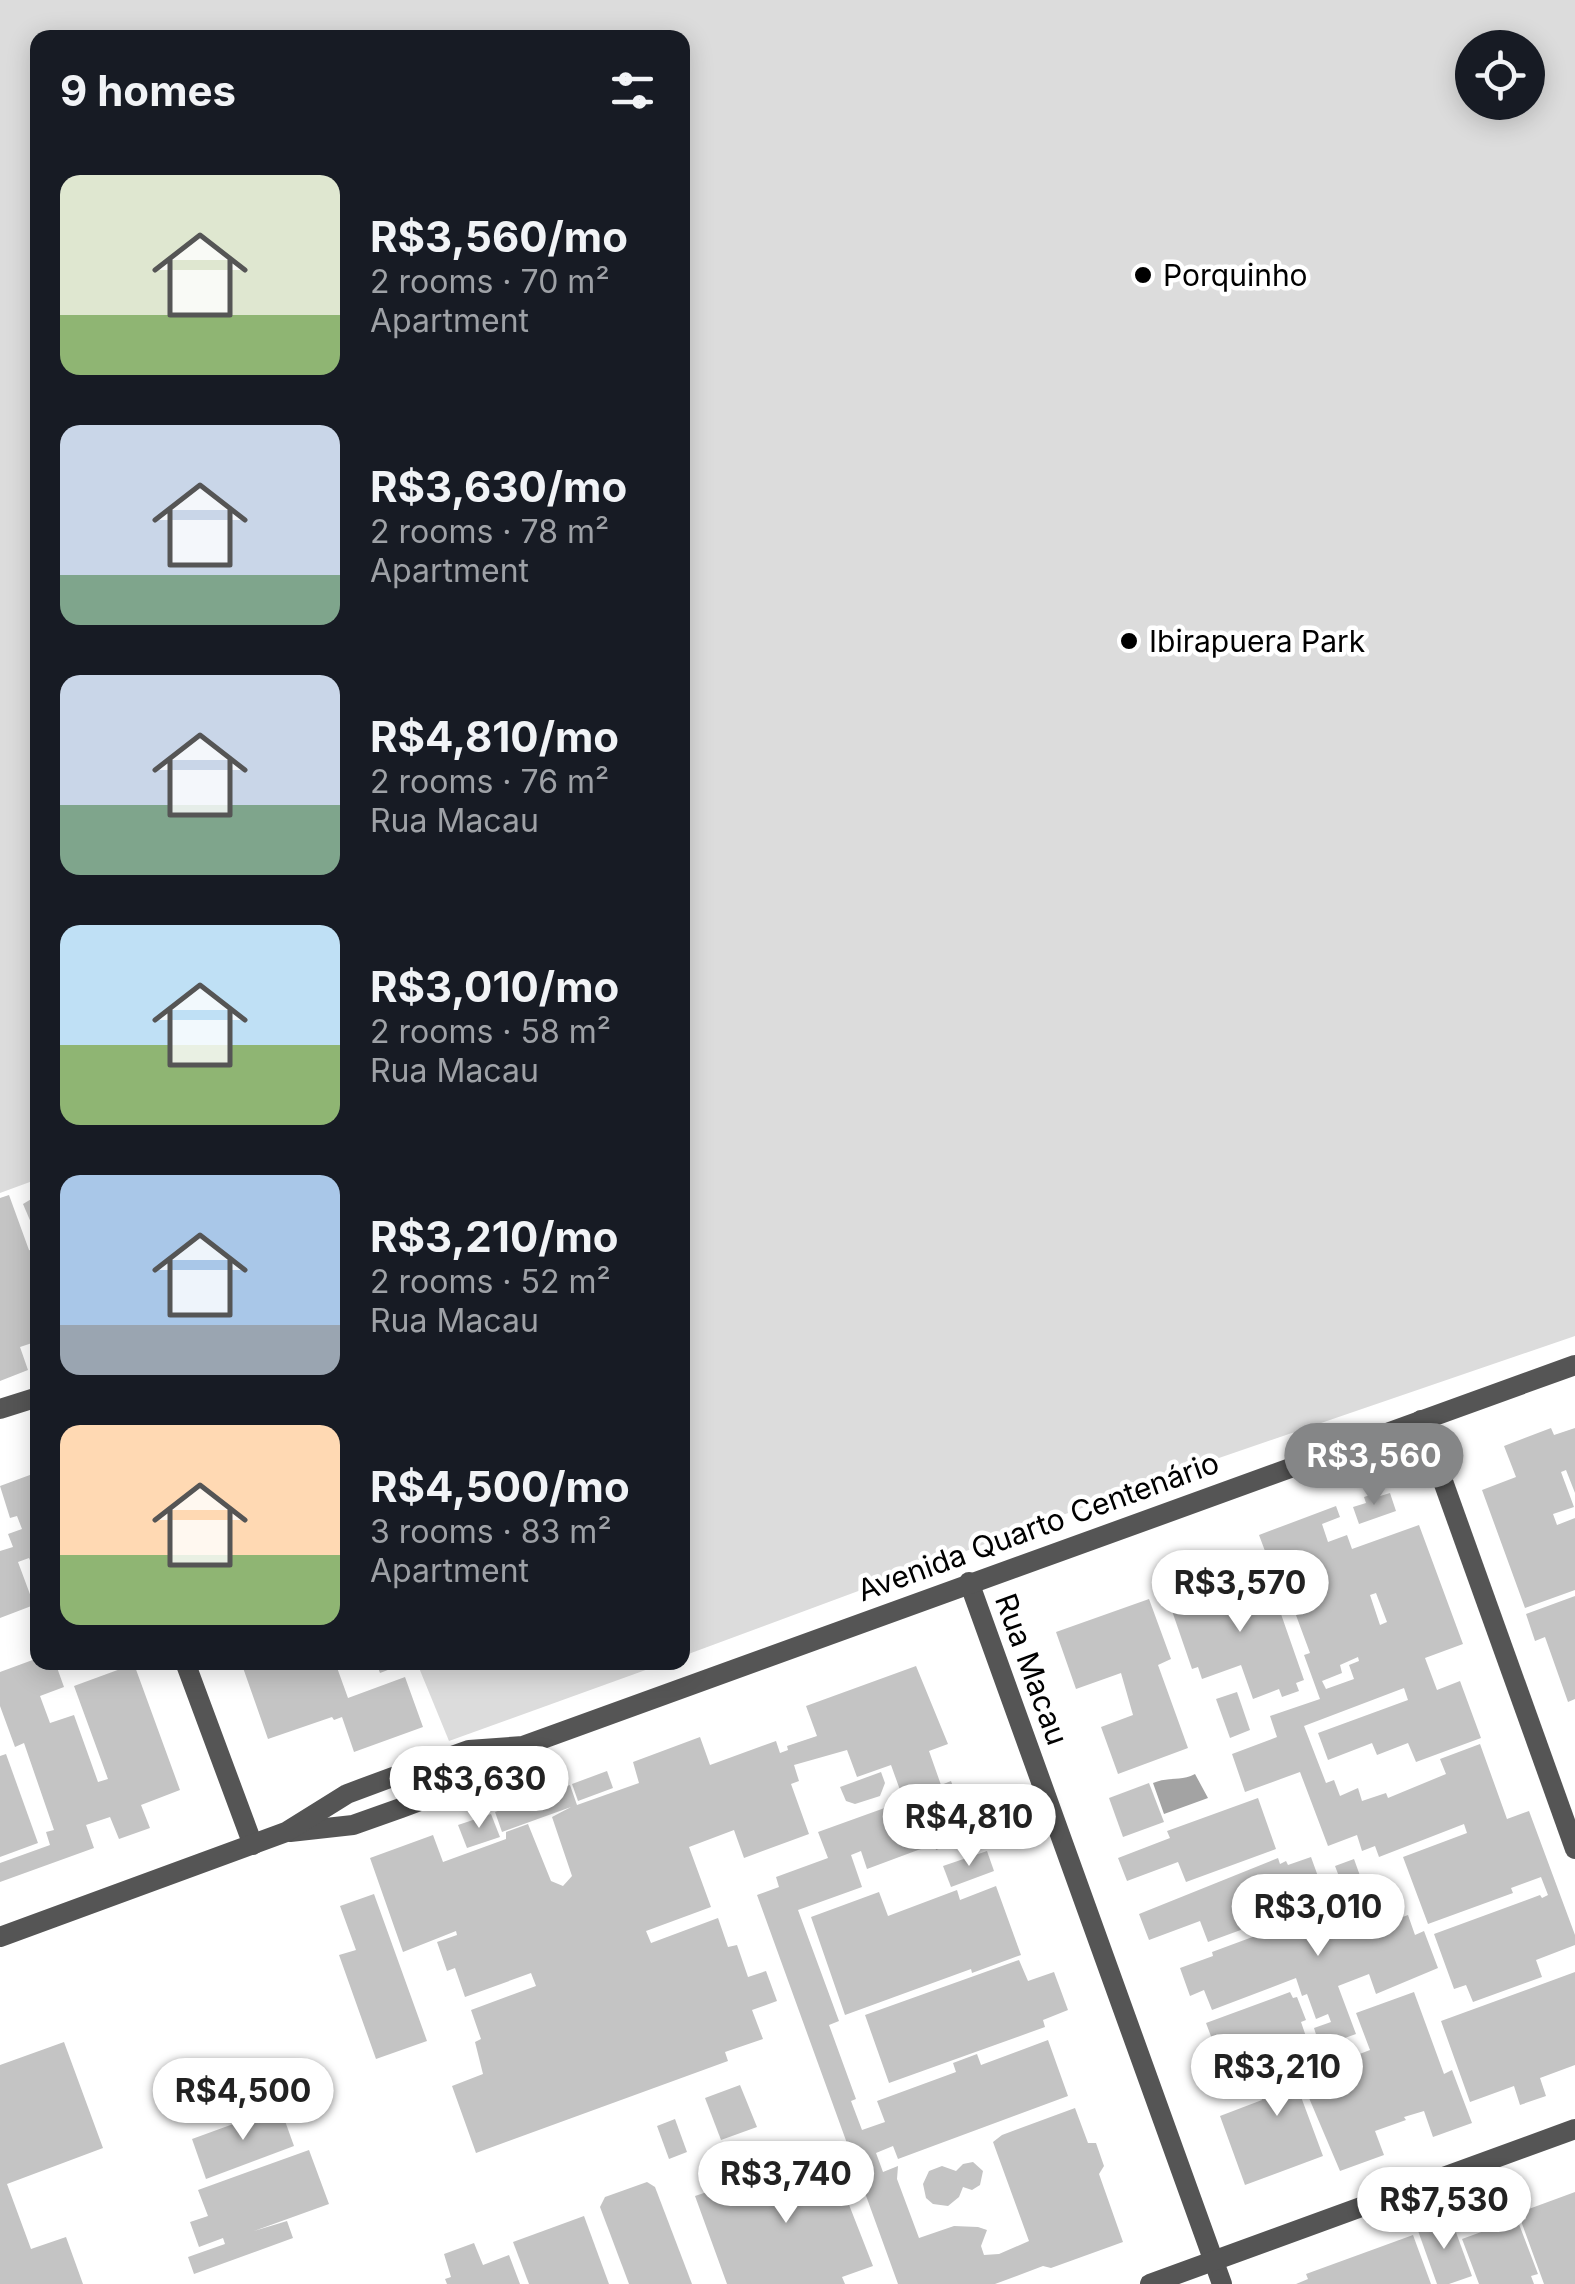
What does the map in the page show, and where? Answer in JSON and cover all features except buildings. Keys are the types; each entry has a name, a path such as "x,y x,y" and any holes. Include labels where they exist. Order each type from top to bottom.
{"street":[{"name":"Avenida Quarto Centenário","path":"0,1937 286,1832 347,1794 470,1750 523,1746 1575,1365"},
{"path":"0,1410 30,1399"},
{"path":"1421,1420 1575,1849"},
{"name":"Rua Macau","path":"969,1582 1222,2284"},
{"path":"188,1670 253,1845"},
{"name":"Avenida Quarto Centenário","path":"286,1832 353,1825 385,1814 480,1779 523,1746"},
{"path":"1150,2284 1575,2129"}],"shaded area":[{"name":"Ibirapuera Park","path":"0,0 1575,0 1575,1336 1184,1470 690,1653 690,30 30,30 30,1182 0,1193"},
{"path":"420,1670 646,1670 449,1741"},
{"path":"1195,1774 1208,1798 1164,1814 1153,1783"}],"place":[{"name":"Porquinho","path":"1143,275"},
{"name":"Ibirapuera Park","path":"1129,641"}]}
